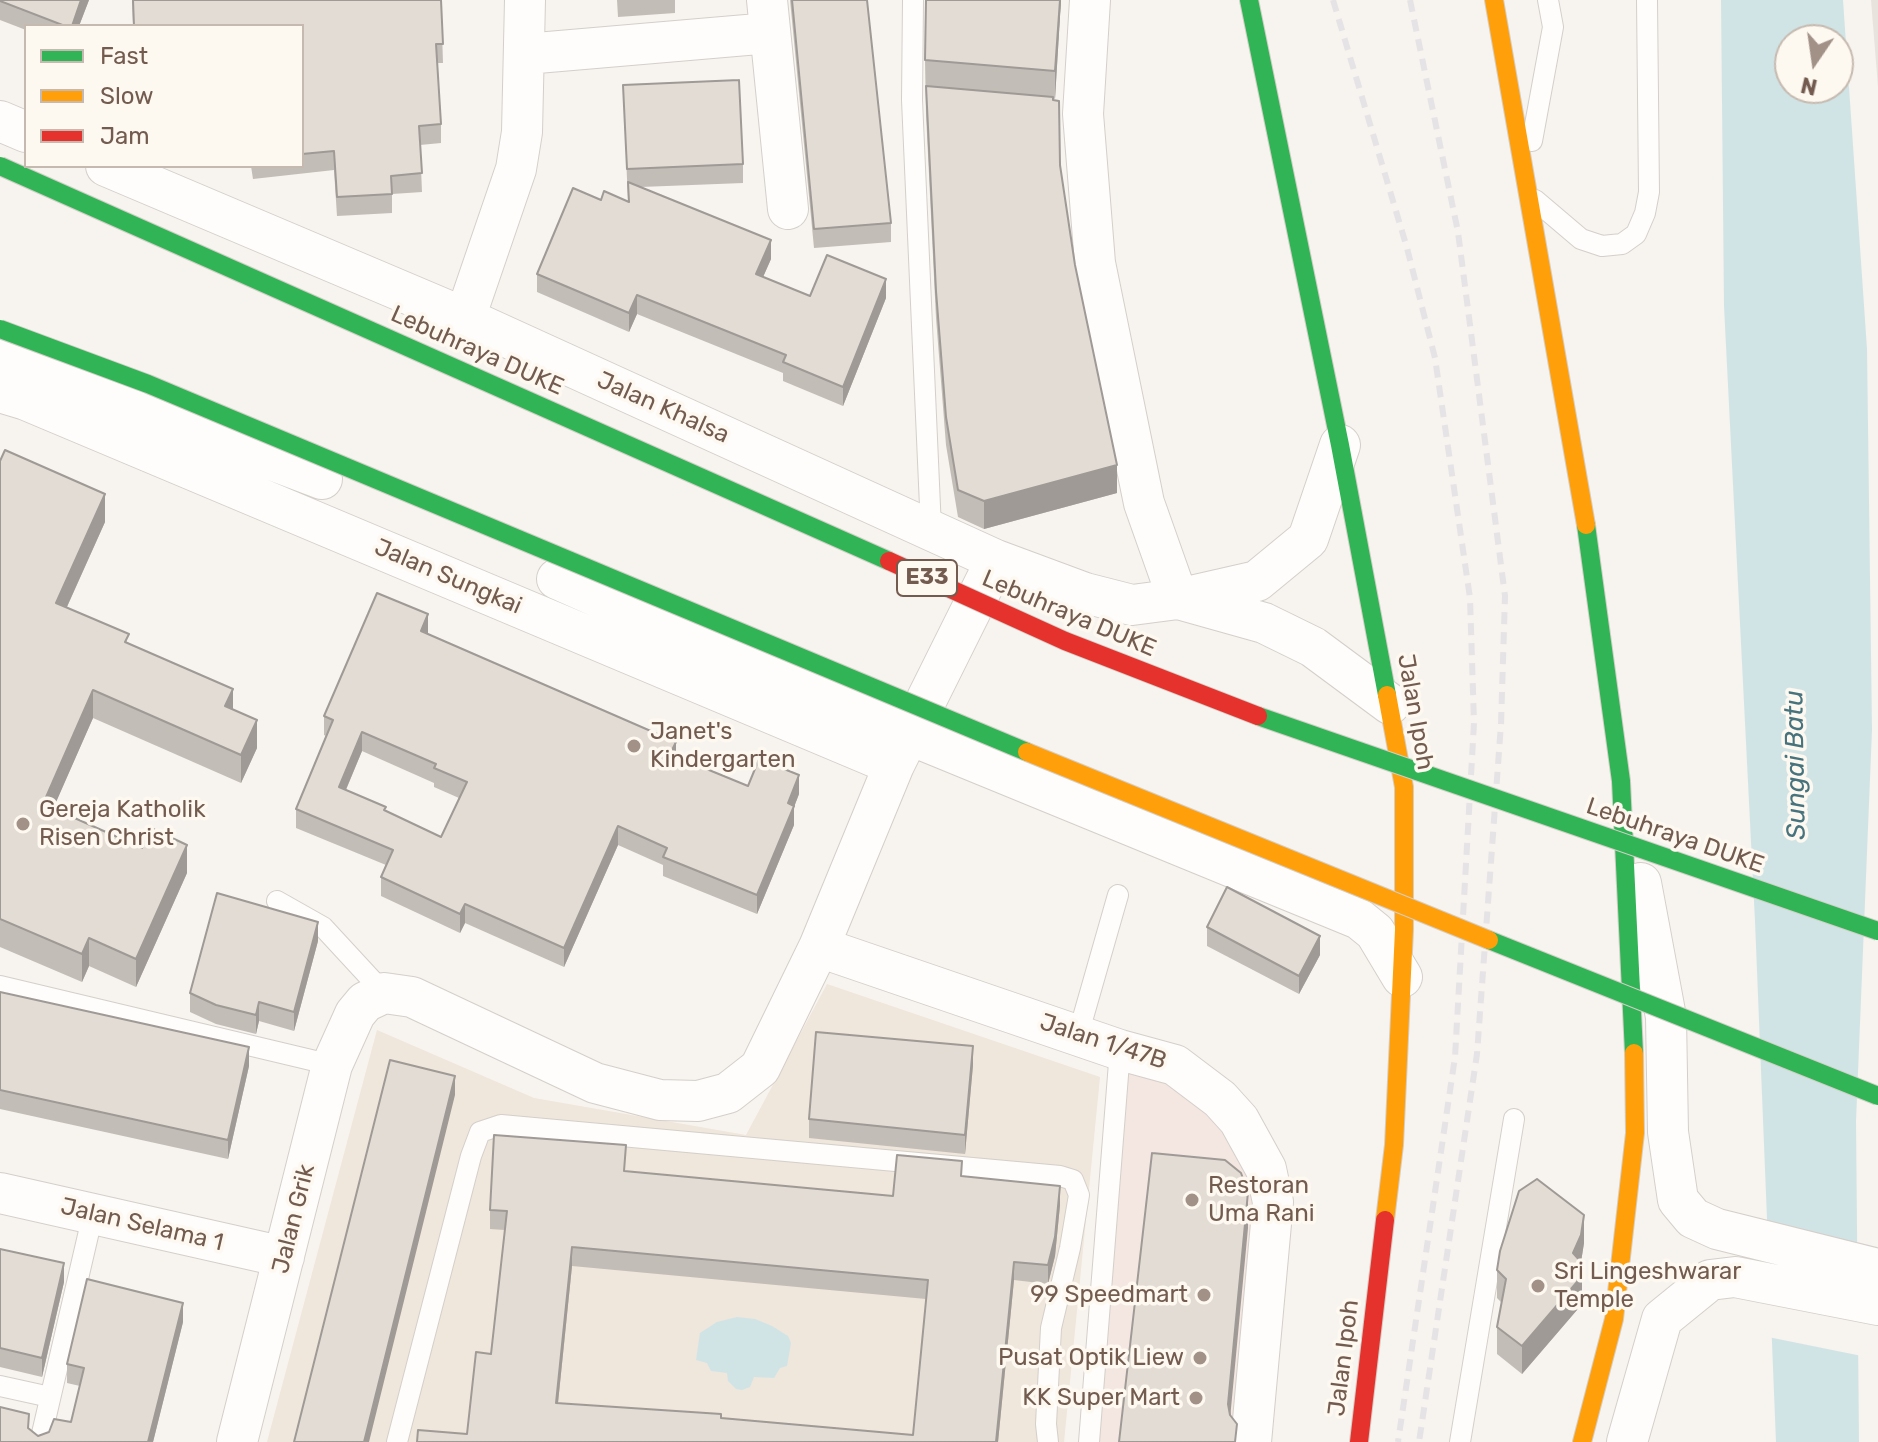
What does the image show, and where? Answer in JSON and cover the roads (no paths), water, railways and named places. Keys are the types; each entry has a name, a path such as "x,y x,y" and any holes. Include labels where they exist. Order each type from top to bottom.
{"main road":[{"name":"Jalan Ipoh","path":"1249,0 1340,445 1404,787 1402,977 1394,1145 1359,1442"},
{"path":"1494,0 1590,549 1621,781 1633,990 1635,1133 1614,1319 1582,1442"},
{"name":"Lebuhraya DUKE","path":"0,166 736,491 1079,647 1201,696 1404,769 1878,931"},
{"path":"0,329 148,384 948,720 1878,1096"}],"street":[{"path":"465,318 516,169 522,132 525,0"},
{"path":"1090,0 1075,114 1095,263 1144,503 1178,599"},
{"path":"525,54 768,16 788,209"},
{"path":"0,121 24,131"},
{"name":"Jalan Khalsa","path":"111,168 465,318 996,560 1085,593 1132,605 1178,599 1257,581 1308,539 1340,445"},
{"path":"0,357 387,503 902,750 1359,919 1375,932 1402,977"},
{"name":"Jalan Sungkai","path":"0,392 902,750"},
{"path":"375,998 412,997 595,1083 660,1100 698,1101 728,1093 760,1068 819,947 902,750 996,560"},
{"name":"Jalan Khalsa","path":"1178,599 1264,623 1313,647 1390,704"},
{"path":"1621,781 1666,1017 1668,1132 1678,1200 1693,1218 1717,1229 1878,1269"},
{"name":"Jalan 1/47B","path":"819,947 1120,1050 1175,1065 1220,1099 1239,1120 1266,1169 1273,1202 1251,1442"},
{"name":"Jalan Grik","path":"237,1442 332,1065 355,1014 375,998"},
{"name":"Jalan Selama 1","path":"0,1193 284,1257"},
{"path":"1627,1442 1662,1319 1710,1280 1735,1277 1878,1305"}],"lane":[{"path":"913,0 920,101 931,529"},
{"path":"1548,0 1553,27 1527,184 1581,239 1602,246 1622,244 1636,234 1649,192 1647,0"},
{"path":"1078,1035 1118,895"},
{"path":"277,901 323,927 375,998"},
{"path":"0,986 332,1065"},
{"path":"1089,1442 1120,1050"},
{"path":"1460,1442 1514,1119"},
{"path":"397,1442 471,1156 480,1132 501,1125 1045,1174 1073,1180 1079,1195 1051,1328 1046,1424 1048,1442"},
{"path":"40,1442 93,1214"},
{"path":"0,1386 50,1397"}],"water":[{"name":"Sungai Batu","path":"1721,0 1843,0 1845,24 1774,24 1774,104 1850,104 1867,349 1872,730 1856,1121 1859,1442 1776,1442 1755,921 1724,306"},
{"path":"737,1317 755,1319 772,1326 788,1336 791,1343 787,1366 780,1368 774,1378 754,1377 750,1387 742,1390 736,1389 728,1381 727,1373 711,1371 707,1363 696,1360 700,1333 717,1322"}],"railway":[{"path":"1333,0 1407,248 1435,358 1470,598 1474,723 1455,1057 1398,1442"},
{"path":"1410,0 1458,232 1505,596 1501,724 1477,1054 1419,1442"}],"place":[{"name":"Janet's Kindergarten","path":"634,746"},
{"name":"Gereja Katholik Risen Christ","path":"23,824"},
{"name":"Restoran Uma Rani","path":"1192,1200"},
{"name":"Sri Lingeshwarar Temple","path":"1538,1286"},
{"name":"99 Speedmart","path":"1204,1295"},
{"name":"Pusat Optik Liew","path":"1200,1358"},
{"name":"KK Super Mart","path":"1196,1398"}]}
